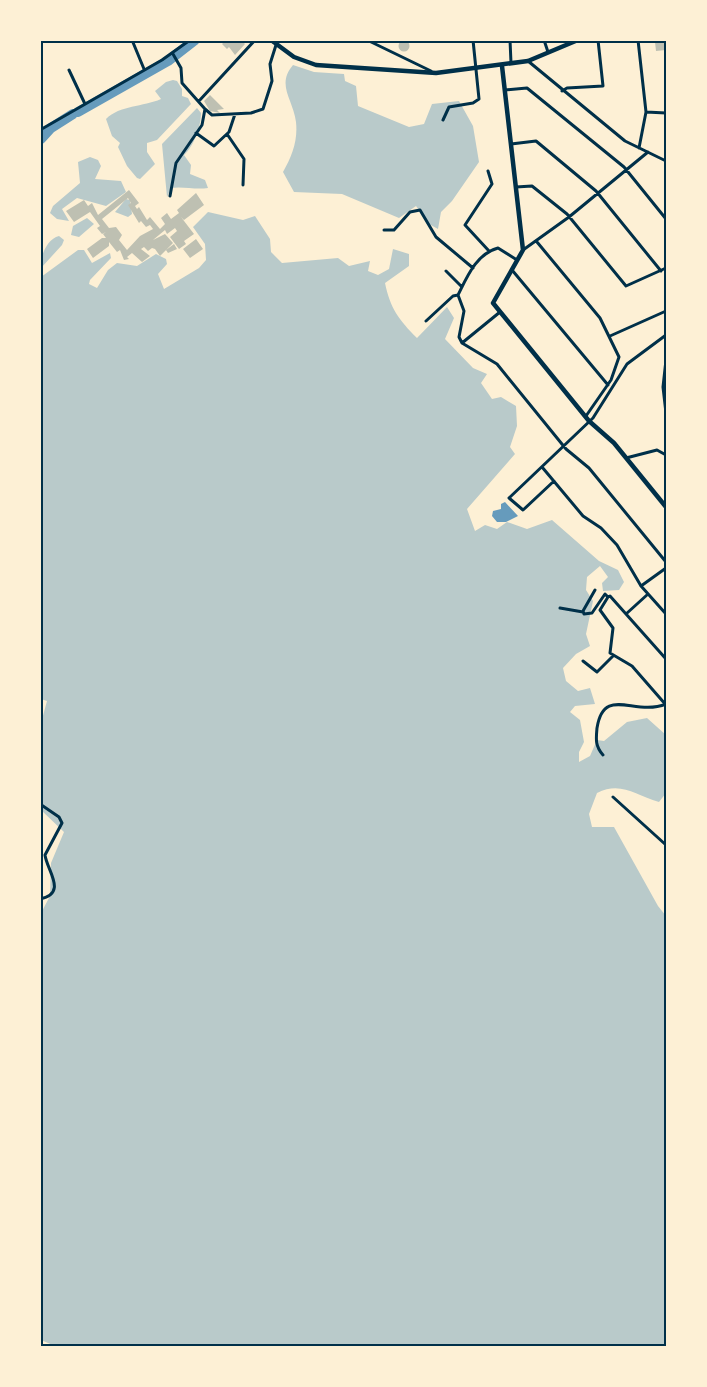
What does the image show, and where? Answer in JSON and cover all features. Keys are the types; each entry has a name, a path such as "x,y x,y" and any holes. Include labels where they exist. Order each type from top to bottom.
{"street":[{"path":"132,40 144,69"},
{"path":"40,130 172,54 190,40"},
{"path":"198,101 255,40"},
{"path":"271,40 300,60 316,65 436,73 528,61 578,40"},
{"path":"367,40 436,73"},
{"path":"443,120 449,107 473,104 479,99 473,40"},
{"path":"510,40 511,64"},
{"path":"544,40 548,54"},
{"path":"562,90 603,86 598,40"},
{"path":"638,40 646,112 639,148"},
{"path":"172,54 181,68 182,83 205,109 212,115 235,114 263,109 272,81 270,64 276,45"},
{"path":"528,61 625,141 666,161"},
{"path":"502,66 523,250 493,299 500,312 587,419 626,458 666,507"},
{"path":"69,70 85,104"},
{"path":"505,90 527,88 626,170 666,219"},
{"path":"170,196 179,156 202,125 205,109"},
{"path":"646,112 666,113"},
{"path":"196,133 214,146 227,135 235,114"},
{"path":"227,135 244,159 243,185"},
{"path":"511,144 536,141 598,193 661,271"},
{"path":"523,250 569,217 648,152"},
{"path":"488,171 492,183 465,225 489,251"},
{"path":"516,187 532,186 569,217 627,286 666,268"},
{"path":"384,230 394,230 410,212 420,210 436,237 473,268"},
{"path":"537,242 600,318 620,361 587,419"},
{"path":"426,321 437,309 458,295 473,268 489,251 498,248 518,261"},
{"path":"512,270 608,385"},
{"path":"446,271 462,287"},
{"path":"458,295 464,311 459,337 462,343 497,364 564,446 589,468 666,562"},
{"path":"610,336 666,311"},
{"path":"462,343 500,312"},
{"path":"554,481 523,510 509,498 564,446 615,386 627,364 666,335"},
{"path":"666,360 663,387 666,413"},
{"path":"626,458 657,450 666,455"},
{"path":"542,467 583,516 601,528 617,546 641,586 666,614"},
{"path":"661,501 666,496"},
{"path":"641,586 666,568"},
{"path":"583,612 595,590"},
{"path":"560,608 592,613 605,594 610,596 666,659"},
{"path":"626,614 648,594"},
{"path":"608,597 600,610 612,628 609,650 613,656 632,666 666,705"},
{"path":"583,661 597,672 613,656"},
{"path":"603,754 596,743 600,714 606,707 616,704 645,709 666,705"},
{"path":"613,797 666,845"},
{"path":"40,804 59,817 62,822 45,855 56,888 51,896 40,899"}],"shaded area":[{"path":"293,65 314,72 344,74 345,81 356,86 358,106 409,127 424,124 432,104 459,101 473,126 479,162 452,201 441,212 438,229 429,224 416,206 399,218 342,194 294,192 283,172 292,154 296,136 296,122 286,86 288,72"},
{"path":"177,81 182,89 182,96 188,98 191,104 157,140 147,143 147,152 155,164 140,179 137,178 127,166 118,147 120,143 112,136 106,119 118,111 161,99 155,91 166,82"},
{"path":"197,108 201,113 198,130 194,141 184,155 191,165 190,174 205,180 208,188 171,188 167,197 162,144"},
{"path":"90,157 98,160 101,166 95,179 121,181 126,192 106,206 77,198 62,209 69,221 57,219 50,213 53,206 80,183 78,162"},
{"path":"126,199 130,200 132,214 128,217 115,212"},
{"path":"208,212 243,220 255,216 270,239 271,252 282,263 338,258 349,266 370,261 368,271 378,275 389,269 393,249 409,254 409,266 385,283 390,300 400,319 417,338 447,307 454,318 445,339 473,368 487,374 481,383 492,399 501,397 516,406 517,426 510,447 515,454 467,509 475,531 485,525 497,529 507,522 527,529 552,520 599,561 618,570 624,582 619,590 603,591 602,583 608,577 600,566 587,577 586,590 593,601 586,634 590,646 576,654 563,668 566,681 578,691 590,688 595,704 575,706 570,712 580,720 584,742 579,752 579,762 590,756 597,740 604,741 627,722 647,718 666,735 666,793 659,802 628,790 613,788 597,793 589,814 592,827 614,827 658,906 666,916 666,1346 55,1346 41,1340 40,915 50,896 51,863 64,832 41,810 41,723 47,701 41,699 41,277 78,250 84,250 92,263 110,253 111,258 90,280 89,284 97,288 108,270 117,263 137,266 156,254 166,259 167,264 158,274 164,289 199,268 206,260 205,244 193,227"},
{"path":"87,218 94,224 79,237 71,235 73,226"},
{"path":"59,236 64,240 62,245 41,268 45,249"}],"water":[{"path":"505,502 518,516 506,522 497,522 492,516 493,511 501,509 501,504"}],"building":[{"path":"226,40 241,40 245,44 235,55 229,47 227,49 222,44"},
{"path":"404,40 410,46 404,52 398,46"},
{"path":"666,40 666,50 656,51 655,42"},
{"path":"210,95 224,109 217,110 220,113 210,111 204,101"},
{"path":"129,190 139,203 135,206 137,209 139,207 147,220 150,217 160,229 165,224 161,218 167,213 171,219 179,213 177,210 196,193 204,205 184,220 181,217 194,234 184,241 186,244 179,249 170,237 177,231 175,228 167,234 165,230 153,240 165,234 173,243 160,256 155,249 148,251 144,247 141,249 150,256 142,262 132,253 127,257 129,259 124,260 120,250 117,252 109,242 109,246 93,258 87,249 102,238 106,238 103,234 106,232 102,234 97,228 100,226 90,212 74,222 66,211 84,200 88,206 92,203 98,215","holes":["128,198 131,203 128,205 139,223 141,221 146,227 150,225 153,229 140,236 127,250 119,240 122,235 116,227 109,228 102,219"]},
{"path":"196,239 203,249 190,258 183,249"},
{"path":"174,244 177,249 168,253 166,250"}],"waterway":[{"path":"78,112 168,61 195,40"},
{"path":"41,139 51,128 73,114"}]}
